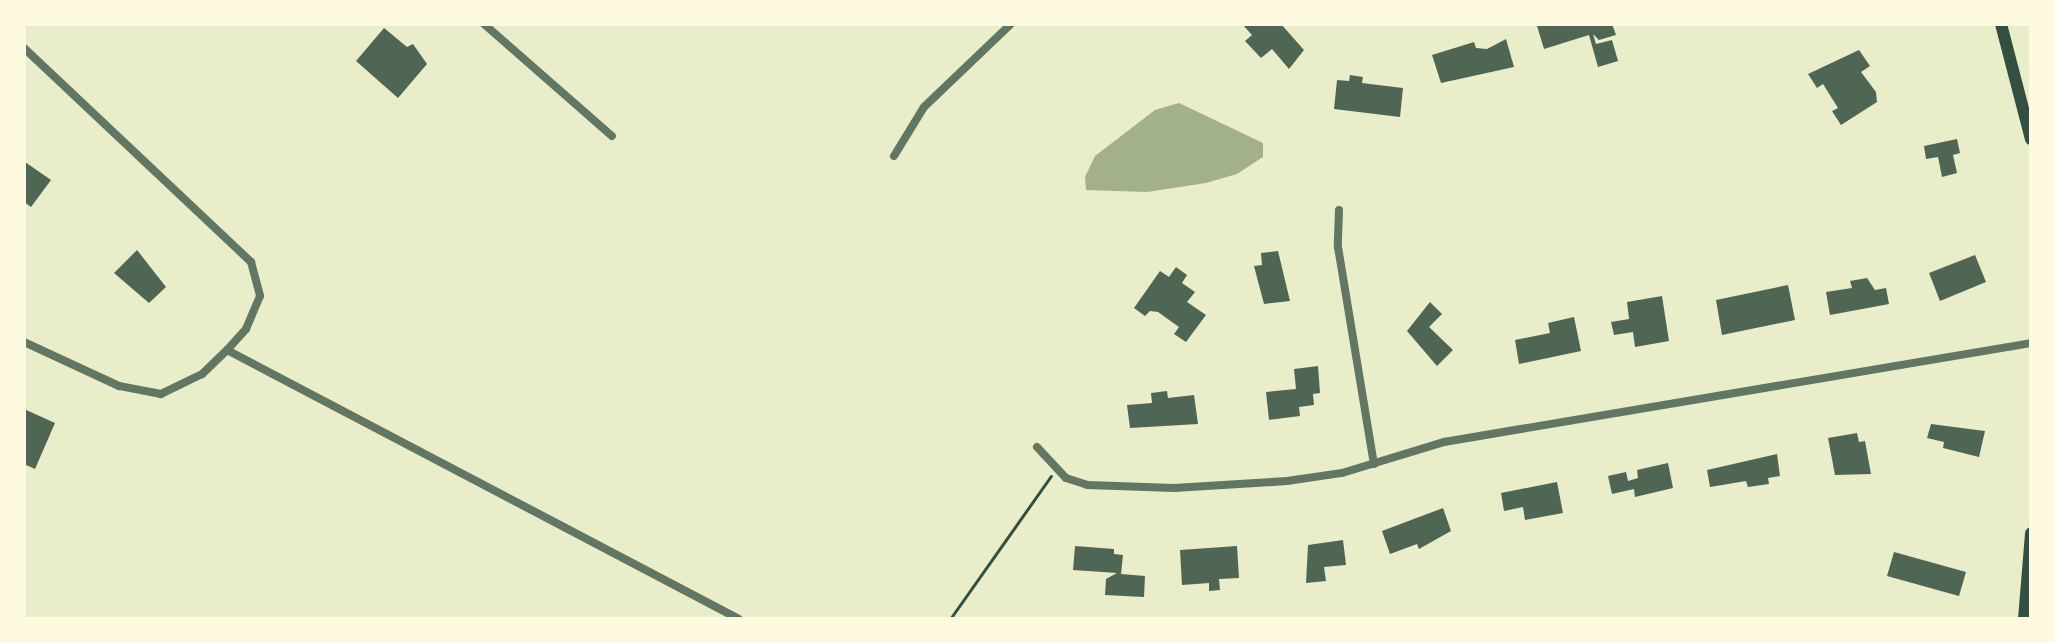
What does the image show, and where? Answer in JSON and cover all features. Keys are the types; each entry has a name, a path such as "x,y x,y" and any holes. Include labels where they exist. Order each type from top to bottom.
{"main road":[{"path":"2001,24 2031,139"},
{"path":"2024,619 2031,533"}],"street":[{"path":"484,24 612,136"},
{"path":"894,156 924,107 1011,24"},
{"path":"24,48 251,262 260,296 246,329 227,350 183,386 140,394 24,342"},
{"path":"1339,210 1338,247 1374,464"},
{"path":"1037,447 1055,469 1087,485 1174,488 1287,481 1374,464 1444,442 2031,343"},
{"path":"227,350 739,619"}],"path":[{"path":"950,619 1055,469"}],"shaded area":[{"path":"1179,103 1263,143 1263,157 1237,174 1206,183 1147,192 1086,190 1085,177 1095,156 1155,110"}],"building":[{"path":"1242,24 1281,24 1304,50 1289,69 1272,49 1261,58 1245,41 1252,35"},
{"path":"1612,24 1616,35 1599,40 1593,34 1596,44 1612,40 1618,61 1598,67 1589,35 1544,49 1537,26"},
{"path":"384,28 407,47 413,44 427,64 398,98 356,61"},
{"path":"1506,39 1514,67 1441,83 1432,55 1474,42 1476,48 1487,49"},
{"path":"1859,50 1870,66 1861,72 1876,92 1877,102 1841,125 1832,111 1838,108 1823,84 1817,88 1808,74"},
{"path":"1350,75 1363,77 1362,83 1403,88 1400,117 1334,109 1337,80 1349,81"},
{"path":"1957,139 1960,153 1953,155 1957,173 1942,177 1938,157 1926,159 1924,146"},
{"path":"25,162 51,180 31,207 24,202"},
{"path":"137,250 166,287 149,303 114,273"},
{"path":"1278,251 1290,301 1264,304 1254,266 1262,265 1261,253"},
{"path":"1975,255 1986,282 1940,301 1929,273"},
{"path":"1176,267 1187,275 1182,283 1195,292 1187,302 1206,315 1186,342 1174,334 1179,327 1158,312 1150,311 1145,316 1134,308 1160,271 1169,277"},
{"path":"1867,278 1875,290 1886,288 1889,304 1830,315 1826,292 1852,288 1850,281"},
{"path":"1788,285 1795,320 1722,335 1716,300"},
{"path":"1662,296 1669,341 1635,347 1633,332 1614,335 1611,322 1629,319 1627,302"},
{"path":"1430,302 1442,314 1429,327 1453,350 1437,366 1407,331"},
{"path":"1574,317 1581,351 1519,364 1515,340 1550,333 1548,323"},
{"path":"1318,366 1320,393 1313,394 1314,405 1299,407 1300,416 1269,420 1266,392 1296,389 1294,369"},
{"path":"1167,391 1168,398 1194,395 1198,424 1130,428 1127,405 1152,403 1151,393"},
{"path":"24,409 55,423 35,469 24,464"},
{"path":"1931,424 1985,431 1979,457 1943,448 1944,442 1927,438"},
{"path":"1857,433 1859,442 1865,441 1871,474 1835,475 1828,438"},
{"path":"1777,454 1780,476 1768,478 1769,484 1748,487 1746,481 1710,487 1707,470"},
{"path":"1668,463 1673,488 1635,497 1634,489 1612,494 1608,476 1626,472 1628,481 1638,478 1637,470"},
{"path":"1557,482 1563,513 1525,520 1523,507 1504,511 1501,493"},
{"path":"1443,508 1451,531 1419,549 1417,544 1390,554 1382,531"},
{"path":"1343,540 1346,565 1324,567 1326,581 1306,583 1308,545"},
{"path":"1075,546 1114,549 1114,554 1123,555 1121,574 1145,576 1144,597 1105,595 1106,579 1117,573 1073,570"},
{"path":"1237,546 1239,578 1219,579 1220,590 1209,591 1209,583 1182,585 1180,550"},
{"path":"1894,552 1966,572 1959,596 1887,576"}]}
